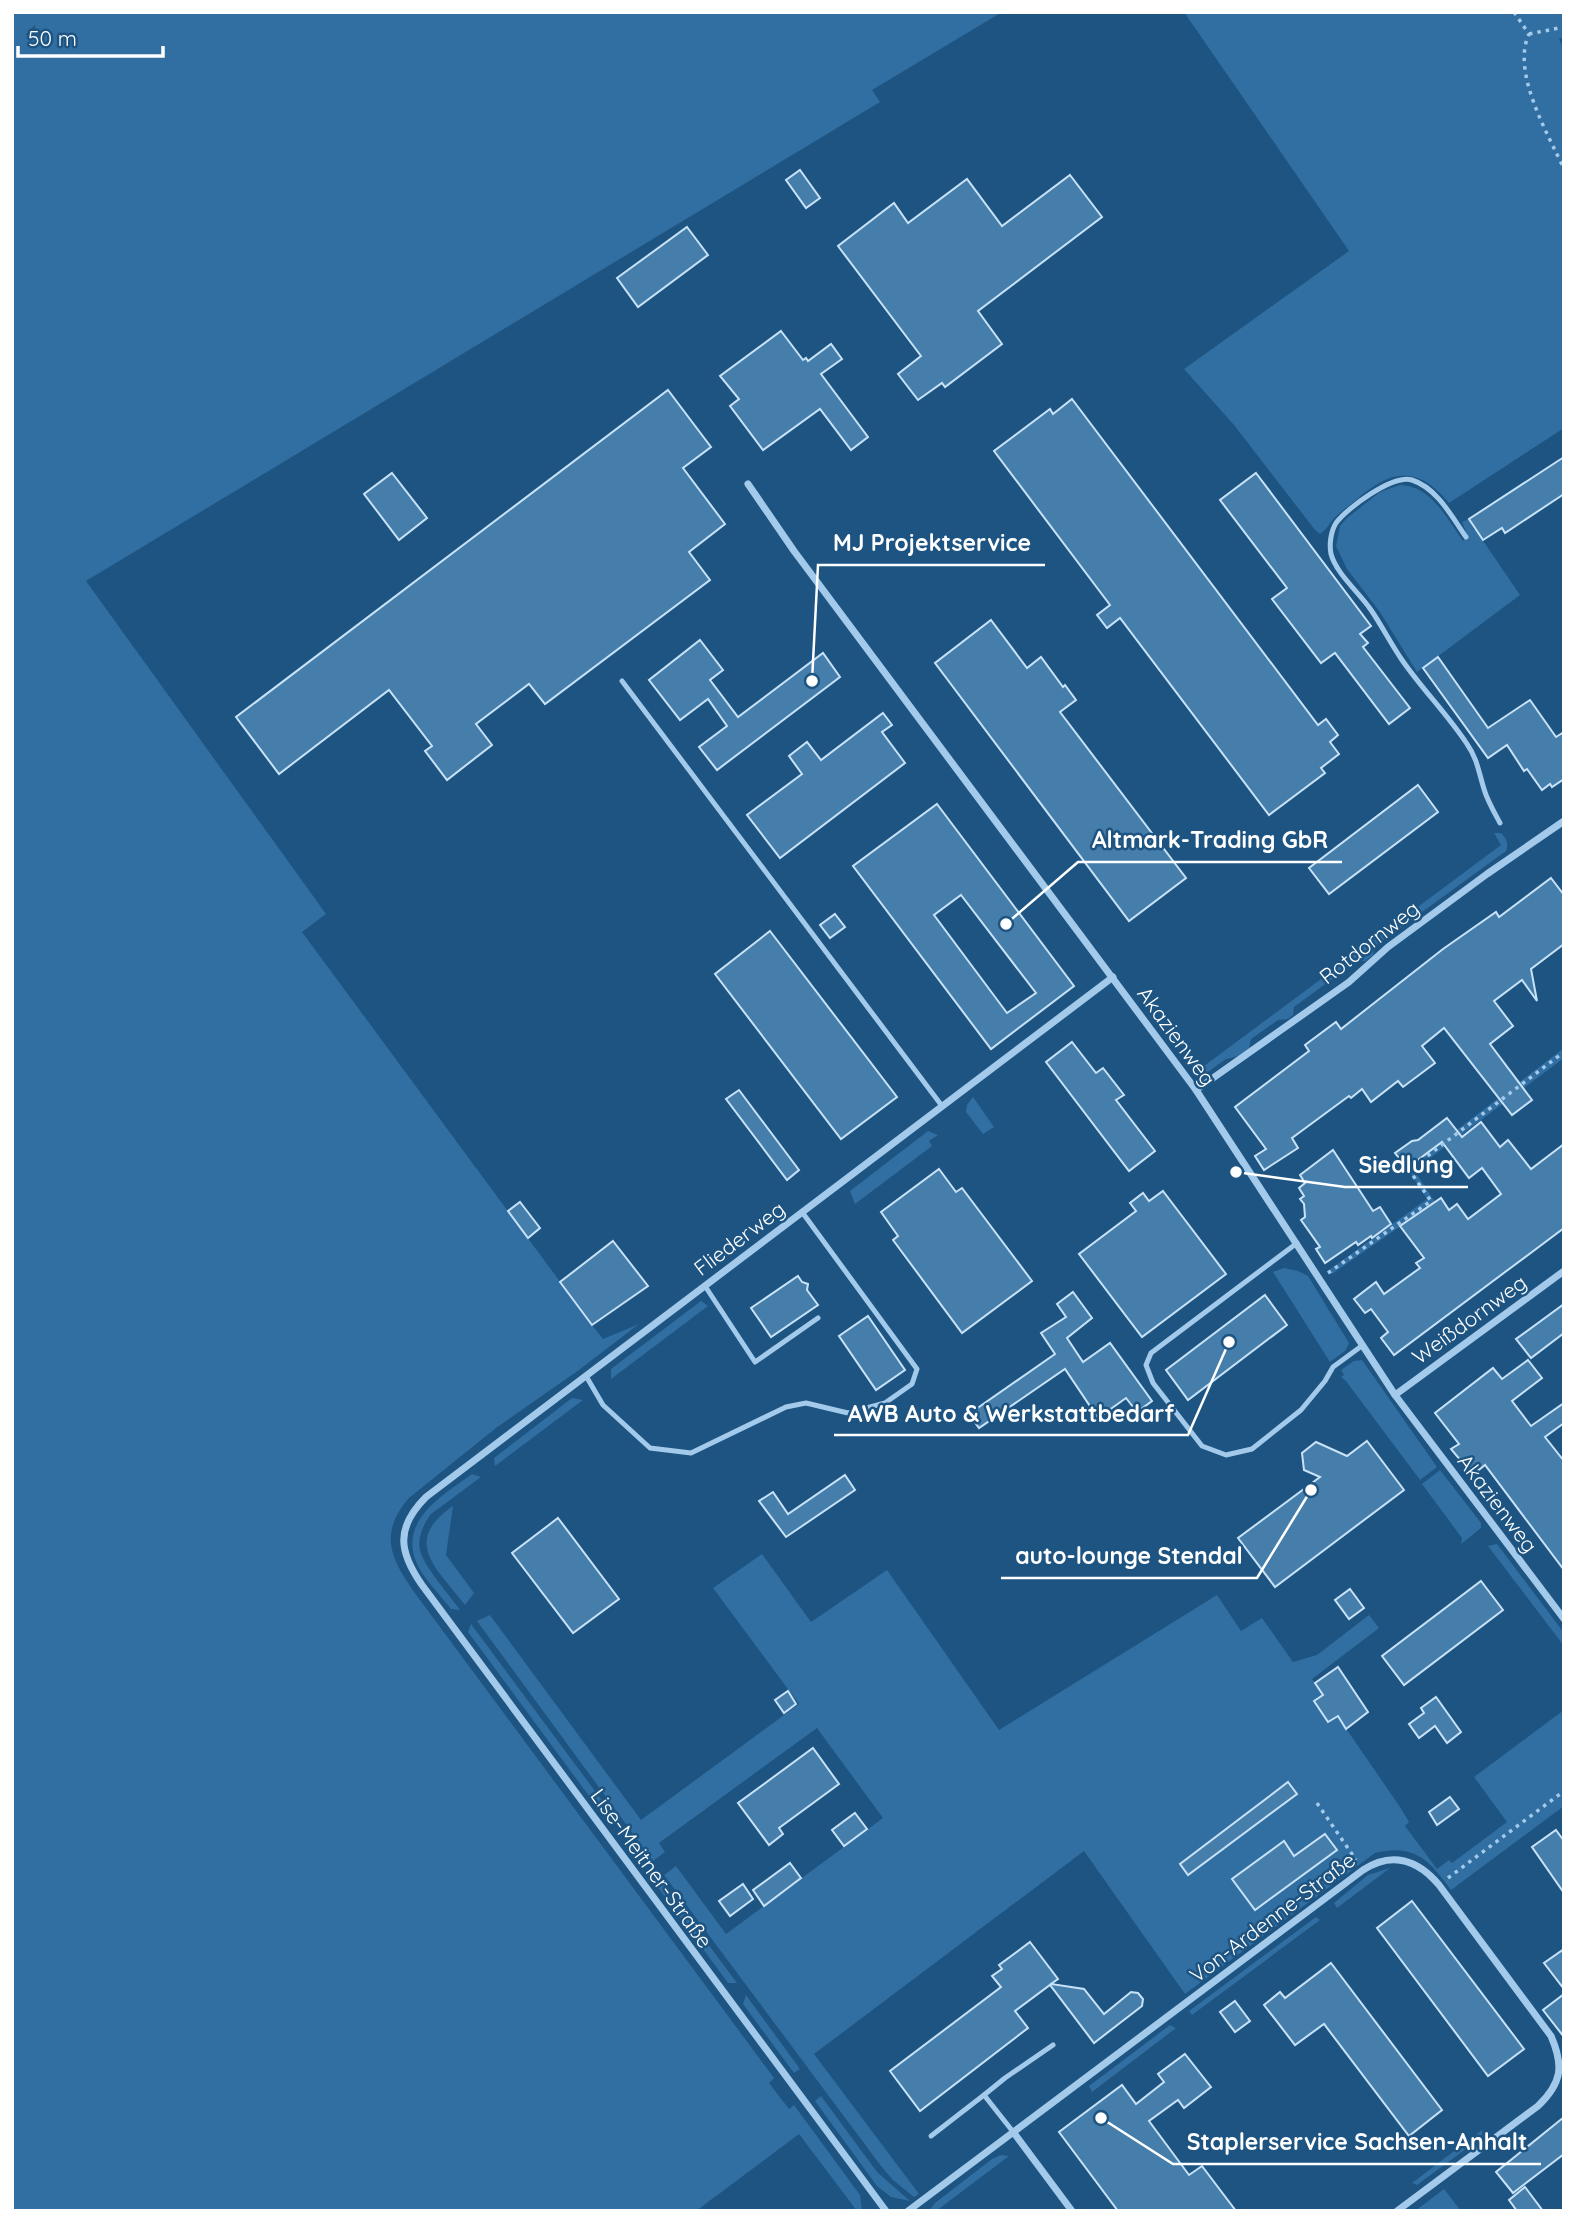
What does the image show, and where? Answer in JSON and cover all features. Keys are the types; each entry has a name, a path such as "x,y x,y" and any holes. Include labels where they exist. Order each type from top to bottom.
{"street":[{"name":"Akazienweg","path":"748,484 794,551 1196,1090 1395,1395 1564,1619"},
{"name":"Rotdornweg","path":"1196,1090 1349,982 1399,939 1564,821"},
{"name":"Fliederweg","path":"404,1540 409,1518 426,1497 1112,977"},
{"name":"Weißdornweg","path":"1395,1395 1564,1271"},
{"name":"Lise-Meitner-Straße","path":"404,1540 407,1564 422,1585 886,2211"},
{"name":"Von-Ardenne-Straße","path":"908,2211 1363,1870 1383,1860 1397,1860 1412,1863 1427,1871 1439,1885 1551,2036 1558,2052 1559,2068 1552,2093 1538,2106 1397,2211"},
{"path":"1014,2133 1072,2211"}],"lane":[{"path":"1466,537 1442,503 1423,485 1409,479 1386,484 1350,510 1334,526 1330,541 1331,554 1403,661 1469,746 1480,771 1484,790 1500,823"},
{"path":"622,681 942,1106"},
{"path":"586,1376 604,1405 650,1448 691,1453 786,1407 806,1404 848,1413 885,1403 912,1384 917,1369 802,1212"},
{"path":"1297,1243 1151,1353 1146,1365 1153,1383 1202,1446 1226,1455 1252,1449 1301,1410 1333,1367 1363,1345"},
{"path":"705,1286 755,1362 818,1318"},
{"path":"931,2137 1005,2078 1053,2045"},
{"path":"984,2095 1014,2133"}],"path":[{"path":"1514,12 1529,34"},
{"path":"1529,34 1564,27"},
{"path":"1529,34 1524,57 1530,91 1564,169"},
{"path":"1320,1278 1431,1201 1409,1170 1564,1052"},
{"path":"1439,1885 1564,1791"},
{"path":"1317,1803 1363,1870"}],"shaded area":[{"path":"12,12 1002,12 872,90 880,102 86,581 326,914 302,932 592,1325 603,1339 639,1324 496,1428 409,1498 393,1524 392,1548 401,1571 417,1596 774,2078 769,2083 789,2109 794,2105 860,2195 862,2211 857,2211 799,2134 696,2211 12,2211"},
{"path":"1184,12 1564,12 1564,37 1559,39 1564,50 1564,428 1449,503 1426,482 1415,477 1393,477 1369,490 1320,534 1315,530 1234,425 1184,369 1349,251"},
{"path":"1400,485 1421,491 1437,504 1463,541 1468,537 1462,522 1469,519 1520,595 1417,672 1380,612 1347,569 1336,546 1340,526 1347,518 1380,492"},
{"path":"1494,833 1501,833 1504,837 1507,843 1506,851 1374,947 1373,955 1365,961 1357,961 1294,1007 1293,1015 1288,1019 1278,1020 1251,1039 1249,1048 1238,1056 1226,1059 1205,1074 1196,1072 1501,845"},
{"path":"1564,1048 1564,1058 1414,1170 1435,1202 1332,1274 1329,1270 1427,1199 1407,1168"},
{"path":"973,1097 994,1127 983,1134 966,1112"},
{"path":"928,1131 938,1135 929,1141 932,1146 855,1204 850,1191"},
{"path":"1284,1268 1308,1276 1349,1343 1346,1350 1330,1362 1273,1272"},
{"path":"701,1301 708,1306 611,1379 611,1369"},
{"path":"1362,1360 1437,1467 1420,1480 1341,1377 1344,1375 1341,1370 1354,1361"},
{"path":"572,1398 583,1400 495,1466 494,1458"},
{"path":"1440,1470 1481,1523 1481,1528 1461,1544 1462,1538 1422,1484"},
{"path":"472,1474 481,1477 431,1514 419,1541 426,1563 460,1610 451,1609 418,1566 412,1544 414,1531 420,1519 438,1499"},
{"path":"453,1506 446,1555 474,1593 465,1605 435,1567 427,1543 429,1531 437,1519"},
{"path":"1497,1544 1564,1633 1564,1646 1488,1546"},
{"path":"762,1554 811,1622 887,1570 999,1730 1217,1595 1241,1631 1262,1618 1293,1662 1317,1655 1369,1615 1379,1628 1312,1679 1400,1807 1409,1822 1405,1826 1437,1869 1449,1860 1452,1863 1507,1822 1474,1777 1564,1710 1564,1806 1451,1890 1420,1857 1401,1850 1375,1853 1185,1994 1084,1851 814,2054 919,2194 914,2197 881,2166 664,1875 676,1866 726,1934 883,1818 817,1728 659,1843 665,1852 653,1861 477,1621 490,1615 641,1820 799,1704 713,1588"},
{"path":"471,1624 612,1814 603,1815 468,1632"},
{"path":"1390,1868 1337,1908 1334,1903 1368,1875"},
{"path":"659,1878 737,1983 728,1983 657,1886"},
{"path":"1316,1917 1320,1920 1192,2015 1189,2011"},
{"path":"746,1995 800,2069 794,2073 743,2004"},
{"path":"1170,2025 1176,2028 1092,2092 1089,2086"},
{"path":"821,2096 877,2172 910,2201 891,2197 877,2186 815,2101"},
{"path":"1482,2130 1482,2137 1417,2185 1412,2183"},
{"path":"1001,2155 1009,2156 936,2211 929,2211 935,2203"},
{"path":"1444,2189 1461,2211 1415,2211"}],"building":[{"path":"800,170 820,198 806,208 786,180"},
{"path":"1070,175 1102,217 978,311 1002,344 945,387 942,383 918,400 898,374 921,356 838,246 894,203 908,223 967,179 1002,226"},
{"path":"687,227 708,255 638,307 617,278"},
{"path":"781,331 803,360 806,358 808,361 831,344 842,359 821,374 868,437 851,450 820,409 763,450 730,406 739,399 720,376"},
{"path":"668,390 711,447 683,468 725,524 689,552 710,580 545,704 529,684 476,724 492,745 447,780 425,751 432,746 389,690 279,774 236,717"},
{"path":"1072,399 1318,725 1326,719 1338,735 1330,742 1339,754 1321,768 1325,773 1269,815 1120,618 1107,628 1097,615 1110,605 994,451 1050,409 1053,414"},
{"path":"1564,457 1564,494 1505,533 1502,528 1483,540 1469,519"},
{"path":"392,473 427,518 399,540 364,494"},
{"path":"1256,473 1371,626 1360,634 1368,643 1363,647 1410,708 1389,724 1335,653 1321,663 1272,599 1287,588 1220,500"},
{"path":"991,620 1027,668 1041,657 1063,687 1065,685 1076,700 1060,712 1186,878 1129,921 935,663"},
{"path":"700,640 723,670 710,680 738,717 823,653 840,677 717,770 699,747 727,726 708,699 680,720 649,680"},
{"path":"1438,657 1488,728 1530,700 1556,737 1564,732 1564,779 1542,790 1527,769 1524,771 1507,745 1488,758 1423,668"},
{"path":"883,713 892,725 882,732 905,763 780,858 747,815 802,774 789,756 807,742 821,760"},
{"path":"1418,785 1438,812 1329,894 1309,868"},
{"path":"937,804 1074,986 991,1049 853,866","holes":["961,895 1036,993 1007,1013 934,915"]},
{"path":"1551,878 1564,895 1564,944 1531,969 1537,1001 1522,980 1494,1001 1513,1026 1490,1044 1532,1100 1512,1115 1444,1028 1422,1046 1435,1063 1403,1087 1398,1081 1371,1102 1362,1089 1351,1098 1349,1096 1292,1138 1298,1148 1264,1170 1255,1156 1266,1149 1235,1107 1309,1051 1305,1045 1336,1022 1341,1029 1443,949 1496,912 1499,917"},
{"path":"835,914 845,927 830,938 820,925"},
{"path":"770,931 897,1097 841,1139 715,974"},
{"path":"1072,1042 1096,1073 1103,1068 1124,1095 1116,1100 1155,1151 1129,1171 1046,1062"},
{"path":"739,1090 799,1170 787,1180 726,1099"},
{"path":"1447,1118 1462,1137 1481,1122 1500,1147 1508,1140 1531,1169 1564,1144 1564,1228 1394,1355 1381,1338 1388,1332 1371,1309 1365,1313 1354,1299 1376,1282 1384,1294 1420,1268 1416,1263 1424,1258 1400,1226 1441,1198 1449,1210 1457,1204 1468,1219 1501,1194 1482,1168 1469,1178 1442,1142 1407,1168 1395,1153"},
{"path":"1333,1150 1373,1211 1380,1207 1391,1224 1372,1238 1371,1236 1358,1245 1356,1242 1325,1263 1316,1249 1320,1247 1301,1220 1305,1217 1304,1204 1300,1199 1304,1196 1299,1188 1305,1183 1300,1175"},
{"path":"939,1169 956,1192 962,1188 1032,1281 962,1333 893,1240 898,1236 881,1212"},
{"path":"1163,1191 1226,1274 1142,1337 1079,1254 1136,1211 1130,1203 1143,1193 1149,1201"},
{"path":"520,1202 540,1228 528,1238 508,1211"},
{"path":"613,1241 648,1286 592,1325 560,1282"},
{"path":"798,1276 802,1282 808,1284 807,1290 818,1305 771,1337 751,1308"},
{"path":"1073,1292 1092,1318 1067,1338 1083,1362 1110,1343 1152,1401 1137,1412 1126,1398 1098,1418 1065,1369 979,1428 969,1414 1055,1354 1041,1333 1066,1317 1057,1304"},
{"path":"1265,1295 1287,1325 1188,1400 1166,1370"},
{"path":"1564,1304 1564,1333 1531,1358 1516,1339"},
{"path":"868,1316 905,1370 876,1390 839,1336"},
{"path":"1528,1360 1542,1378 1512,1401 1531,1426 1564,1403 1564,1423 1545,1437 1564,1461 1564,1570 1485,1465 1475,1473 1464,1459 1461,1461 1451,1449 1459,1444 1435,1413 1493,1368 1502,1379"},
{"path":"1367,1441 1404,1490 1275,1587 1238,1538 1320,1477 1304,1470 1302,1453 1316,1442 1347,1456"},
{"path":"845,1475 855,1490 786,1537 759,1501 773,1492 788,1514"},
{"path":"558,1518 619,1599 573,1633 512,1553"},
{"path":"1481,1581 1503,1610 1404,1685 1382,1656"},
{"path":"1350,1589 1364,1608 1349,1619 1335,1600"},
{"path":"1338,1667 1368,1712 1346,1729 1338,1716 1328,1722 1314,1701 1323,1695 1315,1683"},
{"path":"788,1691 796,1704 784,1713 775,1700"},
{"path":"1436,1697 1461,1732 1447,1743 1435,1726 1419,1738 1409,1724 1424,1713 1421,1708"},
{"path":"813,1748 839,1784 779,1828 783,1834 769,1845 738,1803"},
{"path":"1288,1782 1297,1794 1188,1875 1180,1864"},
{"path":"1450,1797 1459,1809 1437,1825 1429,1812"},
{"path":"855,1813 867,1829 844,1846 832,1830"},
{"path":"1556,1830 1564,1841 1564,1893 1532,1847"},
{"path":"1325,1834 1337,1850 1255,1910 1232,1879 1284,1841 1294,1856"},
{"path":"790,1863 801,1878 764,1906 753,1890"},
{"path":"743,1884 753,1899 730,1916 719,1901"},
{"path":"1412,1901 1524,2049 1488,2076 1377,1928"},
{"path":"1030,1942 1058,1979 1051,1984 1084,1989 1104,2014 1131,1992 1138,1993 1143,1999 1142,2006 1094,2043 1050,1985 1015,2011 1028,2028 920,2111 890,2071 1001,1987 992,1976 1002,1969 999,1965"},
{"path":"1564,1949 1564,1989 1544,1963"},
{"path":"1331,1963 1442,2110 1409,2136 1324,2024 1295,2045 1264,2005 1280,1992 1285,1998"},
{"path":"1564,1994 1564,2037 1543,2010"},
{"path":"1235,2001 1250,2021 1235,2032 1220,2012"},
{"path":"1185,2054 1211,2087 1184,2108 1178,2100 1149,2121 1189,2175 1202,2166 1236,2211 1118,2211 1059,2132 1122,2085 1136,2104 1164,2082 1158,2074"},
{"path":"1564,2117 1564,2154 1513,2193 1496,2172"},
{"path":"1525,2187 1543,2211 1517,2211 1509,2200"}],"place":[{"name":"MJ Projektservice","path":"812,681"},
{"name":"Altmark-Trading GbR","path":"1006,924"},
{"name":"Siedlung","path":"1236,1172"},
{"name":"AWB Auto & Werkstattbedarf","path":"1229,1342"},
{"name":"auto-lounge Stendal","path":"1311,1490"},
{"name":"Staplerservice Sachsen-Anhalt","path":"1101,2118"}]}
